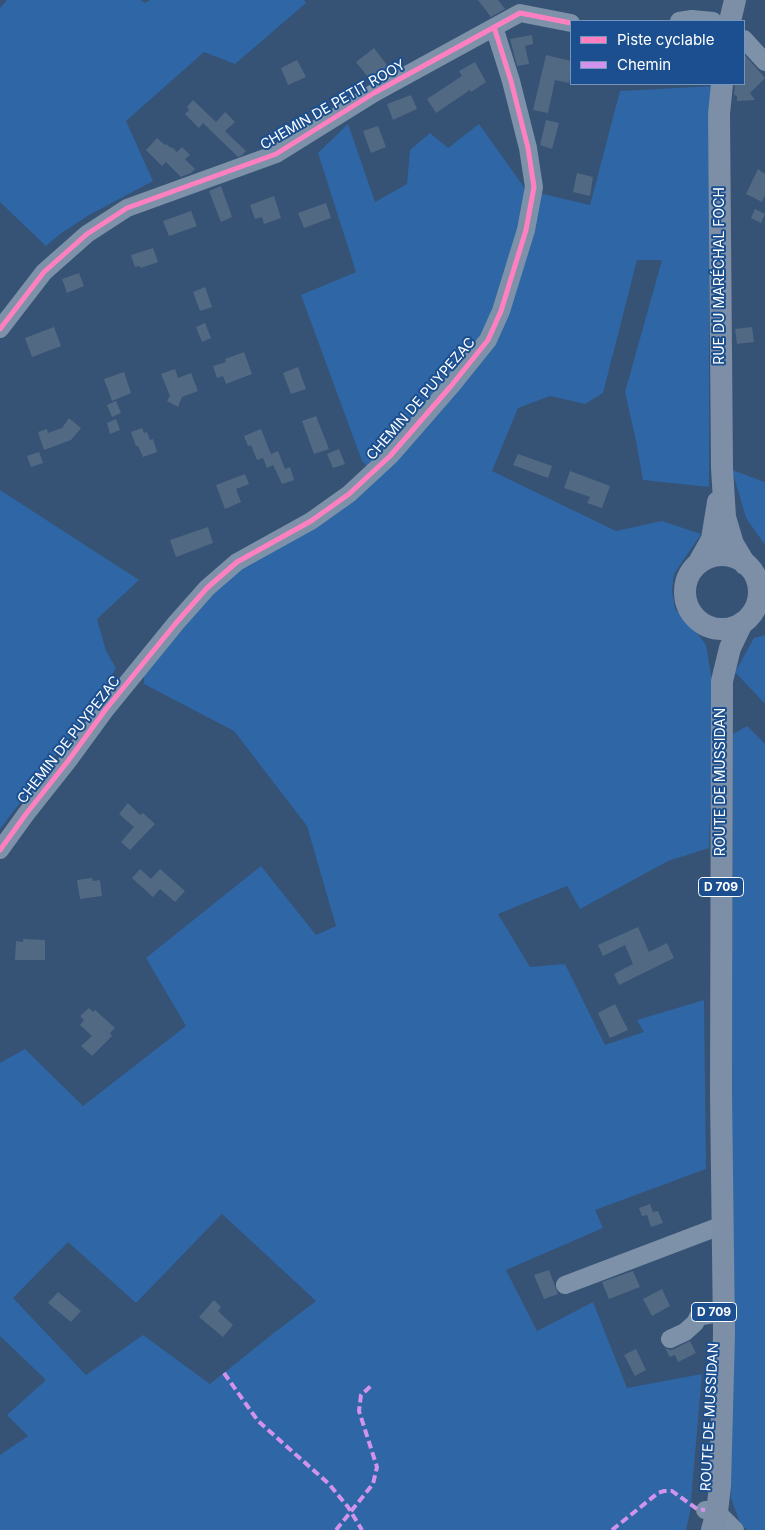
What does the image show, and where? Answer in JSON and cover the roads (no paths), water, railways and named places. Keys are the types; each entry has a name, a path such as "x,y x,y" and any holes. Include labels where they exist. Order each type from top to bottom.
{"main road":[{"path":"730,20 735,0"},
{"name":"RUE DU MARÉCHAL FOCH","path":"722,85 719,131 722,468 725,516 733,544 745,564"},
{"name":"RUE DU MARÉCHAL FOCH","path":"698,564 712,539 722,468"},
{"path":"716,556 736,558 745,564 761,586 753,618 733,628 722,629 709,627 698,621 690,611 685,599 685,586 689,574 706,558 716,556"},
{"name":"ROUTE DE MUSSIDAN","path":"722,680 730,648 753,618"},
{"name":"ROUTE DE MUSSIDAN","path":"703,624 716,648 722,680 719,1228 714,1314 709,1520"},
{"name":"ROUTE DE MUSSIDAN","path":"709,1520 720,1486 724,1333 719,1228"}],"street":[{"name":"CHEMIN DE PETIT ROOY","path":"0,329 44,272 87,234 127,208 276,154 374,93 520,13 570,23"},
{"path":"686,20 702,20"},
{"name":"CHEMIN DE PUYPEZAC","path":"0,850 106,709 207,588 237,562 311,521 349,494 390,456 488,340 501,312 526,230 534,187 528,148 511,81 494,28"},
{"path":"745,40 765,62"},
{"path":"565,1285 719,1228"},
{"path":"670,1339 685,1332 698,1316 714,1314"},
{"path":"709,1520 736,1530"}]}
